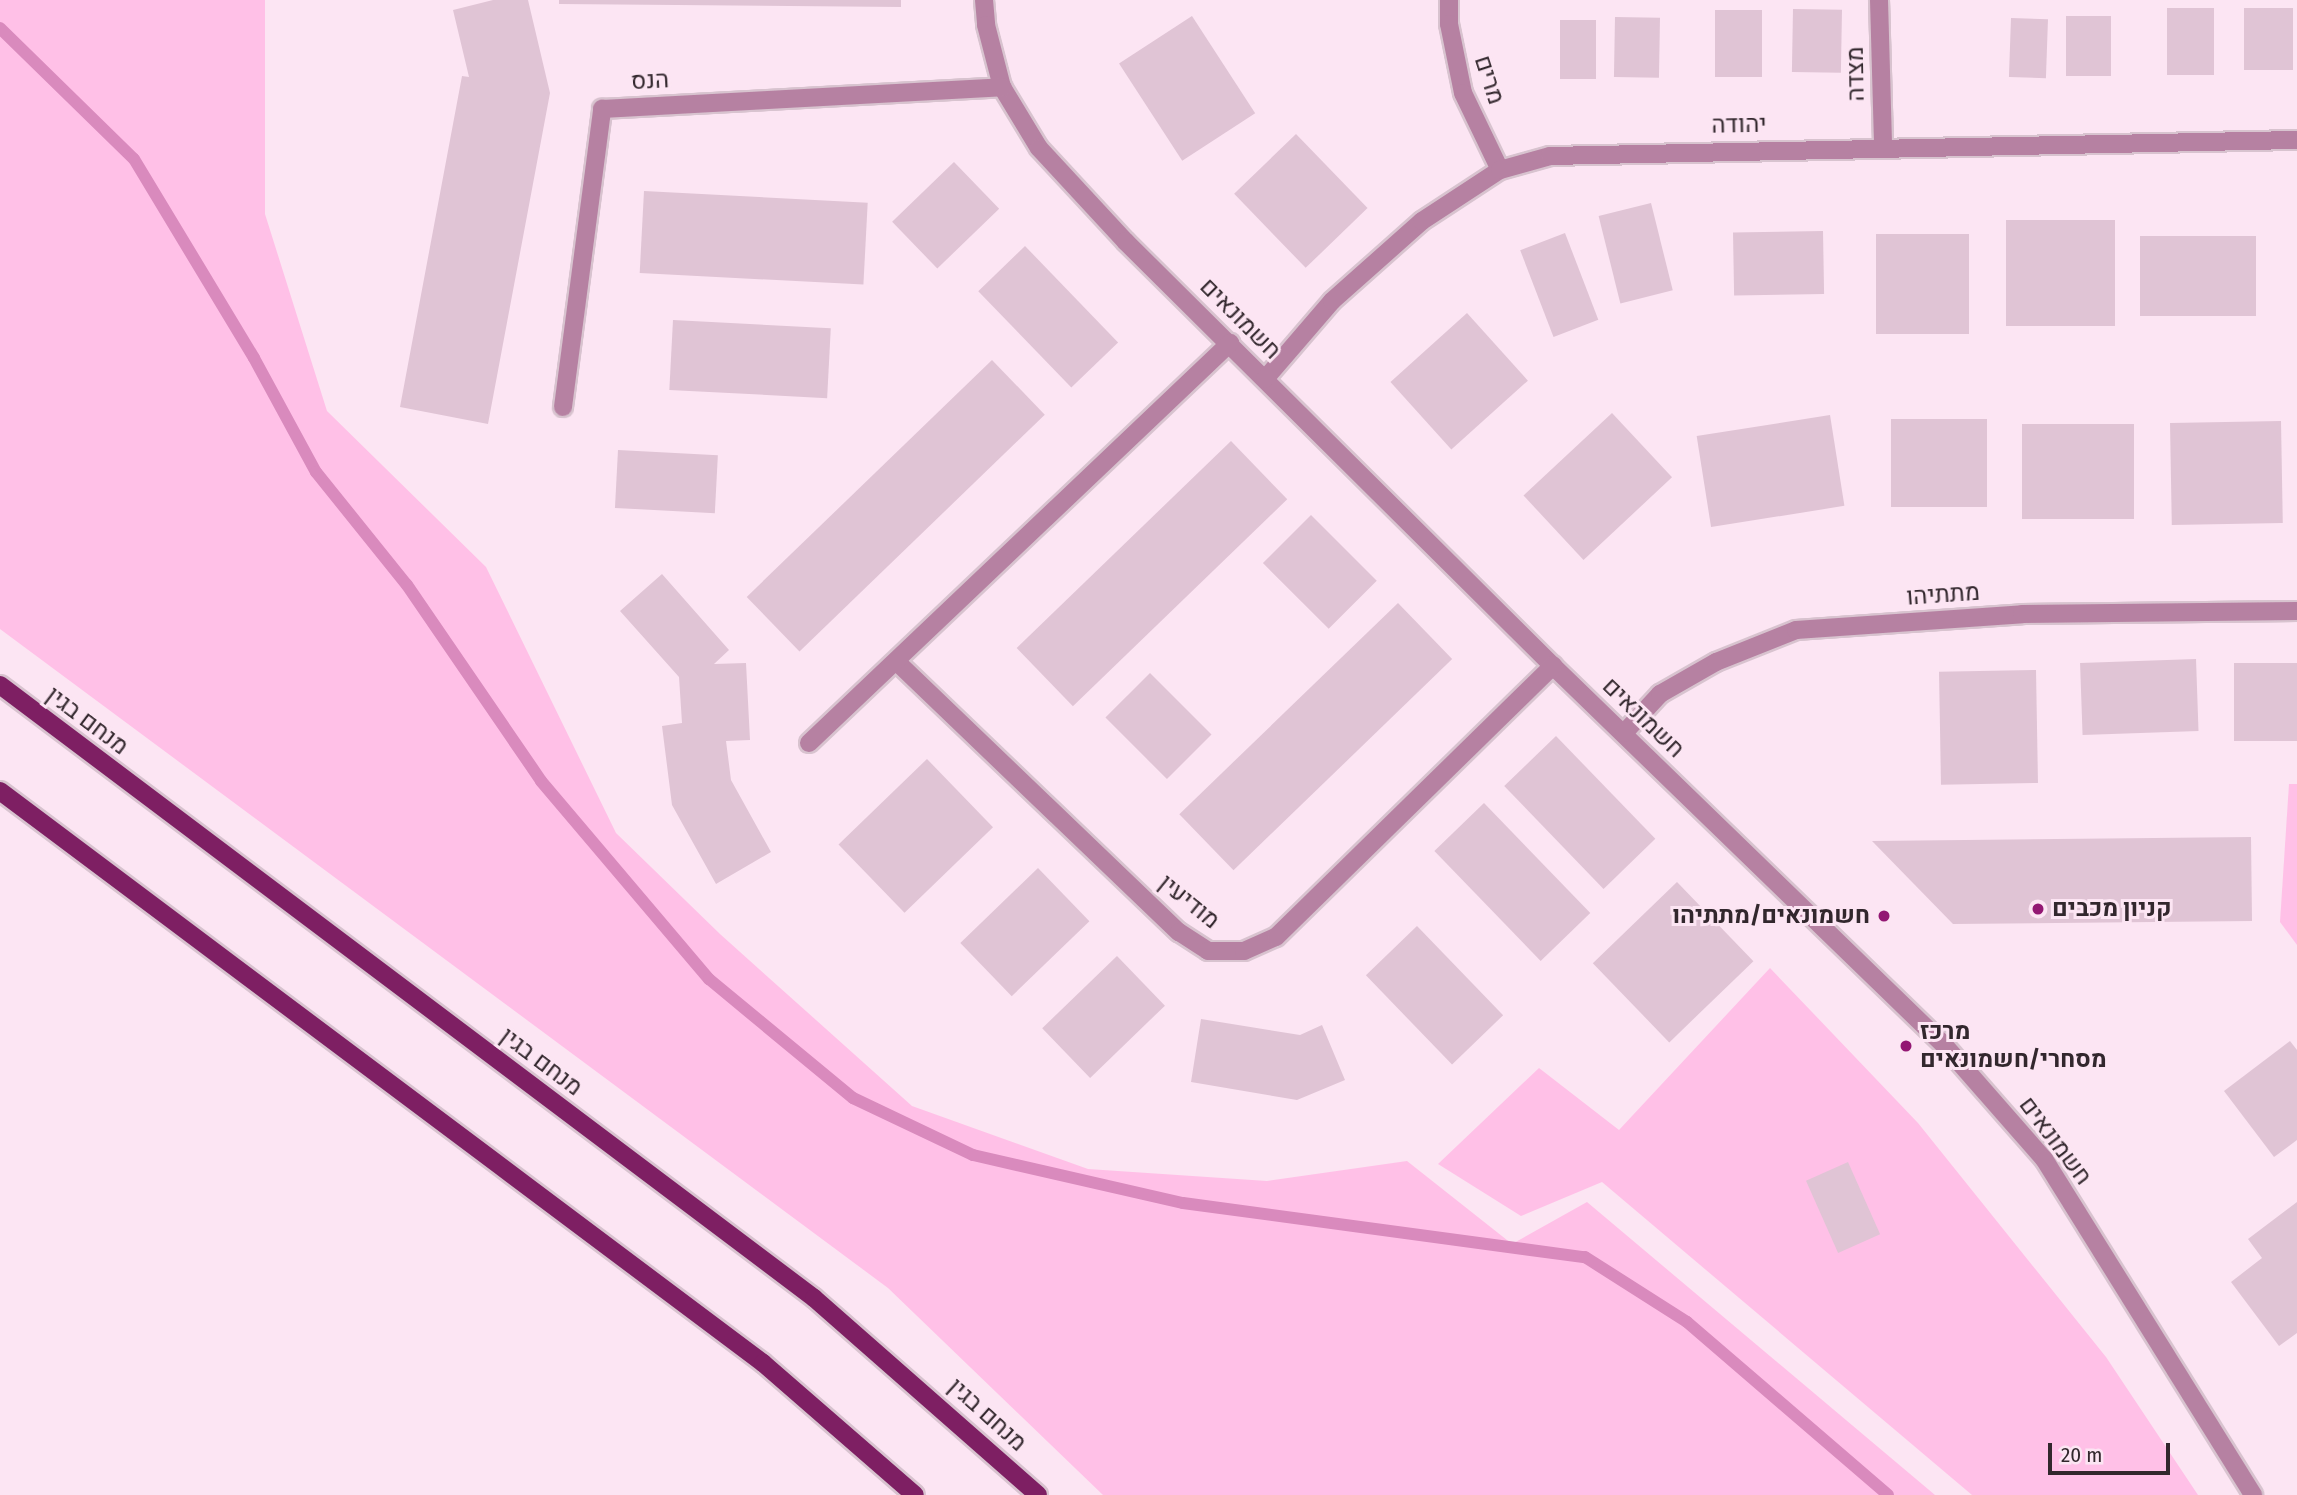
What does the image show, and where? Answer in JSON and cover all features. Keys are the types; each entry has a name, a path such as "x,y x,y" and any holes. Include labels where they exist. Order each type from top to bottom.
{"main road":[{"name":"מנחם בגין","path":"0,685 814,1298 1038,1495"},
{"path":"0,790 763,1363 915,1495"}],"street":[{"name":"חשמונאים","path":"984,0 1002,87 1039,148 1265,379 1553,666 1945,1046 2044,1158 2253,1495"},
{"name":"מרים","path":"1449,0 1449,24 1463,93 1500,170"},
{"name":"מצדה","path":"1879,0 1882,147"},
{"name":"הנס","path":"563,407 602,109 1002,87"},
{"name":"יהודה","path":"1265,379 1332,301 1422,221 1500,170 1550,156 2297,140"},
{"path":"809,743 898,663 1230,343"},
{"name":"מתתיהו","path":"1625,733 1660,694 1716,662 1796,630 2022,614 2297,611"},
{"name":"מודיעין","path":"898,663 1179,932 1208,951 1244,951 1276,937 1553,666"}],"shaded area":[{"path":"0,0 265,0 265,214 327,411 486,567 616,833 720,934 912,1106 1088,1169 1267,1181 1407,1161 1512,1244 1587,1202 1935,1495 1103,1495 888,1288 0,629"},
{"path":"2289,784 2297,784 2297,945 2280,922"},
{"path":"1770,968 1918,1123 2106,1357 2198,1495 1972,1495 1602,1182 1521,1216 1438,1164 1539,1068 1619,1130"}],"building":[{"path":"493,0 528,0 550,93 488,424 400,407 462,76 469,77 453,10"},
{"path":"559,0 901,0 901,7 559,4"},
{"path":"2167,8 2214,8 2214,75 2167,75"},
{"path":"2244,8 2293,8 2293,70 2244,70"},
{"path":"1793,9 1842,10 1841,73 1792,72"},
{"path":"1715,10 1762,10 1762,77 1715,77"},
{"path":"1192,16 1255,113 1182,161 1119,63"},
{"path":"2066,16 2111,16 2111,76 2066,76"},
{"path":"1615,17 1660,18 1659,78 1614,77"},
{"path":"2011,18 2048,19 2046,78 2009,77"},
{"path":"1560,20 1596,20 1596,79 1560,79"},
{"path":"1296,134 1368,208 1306,268 1234,194"},
{"path":"954,162 999,209 937,268 892,222"},
{"path":"644,191 868,203 863,285 640,273"},
{"path":"1651,203 1673,290 1620,303 1599,216"},
{"path":"2006,220 2115,220 2115,326 2006,326"},
{"path":"1823,231 1824,294 1734,296 1733,233"},
{"path":"1565,233 1598,320 1554,337 1520,250"},
{"path":"1876,234 1969,234 1969,334 1876,334"},
{"path":"2140,236 2256,236 2256,316 2140,316"},
{"path":"1025,246 1118,342 1071,388 978,291"},
{"path":"1467,313 1528,381 1451,450 1390,382"},
{"path":"673,320 831,328 827,398 669,390"},
{"path":"992,360 1045,415 799,652 747,597"},
{"path":"1612,413 1672,477 1584,560 1524,496"},
{"path":"1830,415 1844,506 1711,527 1697,436"},
{"path":"1891,419 1987,419 1987,507 1891,507"},
{"path":"2281,421 2283,523 2172,525 2170,423"},
{"path":"2022,424 2134,424 2134,519 2022,519"},
{"path":"1231,441 1287,499 1073,706 1017,648"},
{"path":"618,450 718,455 715,513 615,508"},
{"path":"1311,515 1377,581 1329,629 1263,563"},
{"path":"662,574 729,650 714,664 746,663 750,740 726,741 731,780 771,852 716,884 672,805 662,726 682,723 679,677 620,611"},
{"path":"1398,603 1452,659 1234,870 1179,814"},
{"path":"2196,659 2199,731 2083,735 2080,663"},
{"path":"2234,663 2297,663 2297,741 2234,741"},
{"path":"2036,670 2038,783 1941,785 1939,672"},
{"path":"1150,673 1212,735 1167,779 1105,718"},
{"path":"1556,736 1655,839 1604,889 1504,786"},
{"path":"927,759 993,827 905,913 839,844"},
{"path":"1484,803 1590,913 1541,961 1434,851"},
{"path":"2251,837 2252,921 1953,924 1872,841"},
{"path":"1038,868 1089,921 1012,996 960,943"},
{"path":"1677,882 1753,961 1669,1042 1593,963"},
{"path":"1417,926 1503,1015 1452,1065 1366,975"},
{"path":"1117,956 1165,1006 1090,1078 1042,1028"},
{"path":"1201,1019 1300,1035 1322,1025 1345,1080 1297,1100 1191,1082"},
{"path":"2290,1041 2297,1050 2297,1140 2274,1157 2224,1091"},
{"path":"1848,1162 1880,1234 1838,1253 1806,1181"},
{"path":"2297,1202 2297,1333 2279,1346 2231,1282 2262,1258 2248,1239"}],"waterway":[{"path":"0,28 134,159 254,358 316,472 407,585 541,781 709,979 853,1098 973,1155 1183,1203 1585,1257 1687,1322 1888,1495"}],"place":[{"name":"קניון מכבים","path":"2038,909"},
{"name":"חשמונאים/מתתיהו","path":"1884,916"},
{"name":"מרכז מסחרי/חשמונאים","path":"1906,1046"}]}
